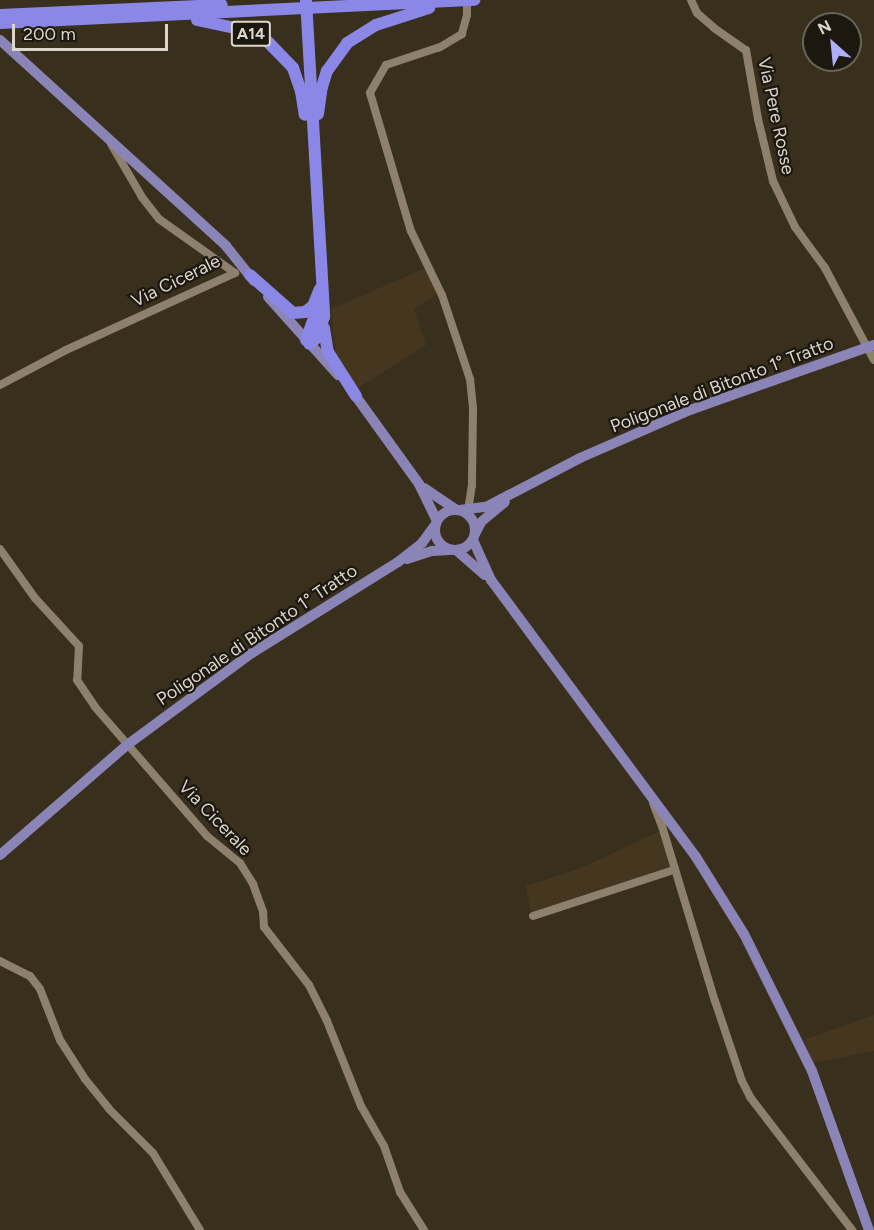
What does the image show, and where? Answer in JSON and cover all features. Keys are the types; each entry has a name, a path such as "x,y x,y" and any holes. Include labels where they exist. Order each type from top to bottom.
{"highway":[{"name":"A14","path":"119,14 173,0"},
{"name":"A14","path":"306,0 321,288"},
{"name":"A14","path":"0,23 340,0"},
{"name":"A14","path":"0,15 119,14 474,0"},
{"name":"A14","path":"314,148 324,79 341,50 365,30 390,19 461,1"},
{"name":"A14","path":"119,14 208,21 244,30 269,43 288,61 296,76 314,148"},
{"path":"250,275 293,313 309,309 321,288"},
{"path":"321,288 328,352 356,396"},
{"path":"308,342 317,313 321,288"},
{"path":"308,342 318,338 324,322"}],"main road":[{"path":"0,40 226,246 356,396 419,484 436,522 437,538 443,546 454,550 491,580 647,791 711,880 768,978 812,1071 870,1230"},
{"name":"Poligonale di Bitonto 1° Tratto","path":"519,490 580,458 690,410 871,346"},
{"path":"419,484 461,509 474,521 474,537 491,580"},
{"path":"398,562 422,543 444,513 486,507 519,490"},
{"path":"398,562 432,551 466,547 488,515 519,490"},
{"name":"Poligonale di Bitonto 1° Tratto","path":"0,855 127,746 252,653 398,562"}],"street":[{"path":"461,509 472,485 473,409 470,379 442,295 411,231 370,93 386,65 440,47 462,34 467,15 466,0"},
{"name":"Via Pere Rosse","path":"691,0 697,13 746,50 758,119 773,181 795,227 825,268 871,346 874,360"},
{"name":"Via Cicerale","path":"0,385 66,350 235,273 159,219 142,197 107,137"},
{"name":"Via Cicerale","path":"0,549 35,598 79,646 77,680 95,707 120,733 127,746 207,836 240,863 249,877 263,912 264,927 309,985 327,1021 361,1106 384,1146 400,1191 424,1230"},
{"path":"647,791 662,826 735,1064 750,1097 852,1230"},
{"path":"533,916 675,870"},
{"path":"0,961 30,976 40,989 60,1040 85,1080 153,1153 200,1230"}],"shaded area":[{"path":"426,268 439,293 414,309 426,345 356,389 336,361 331,309"},
{"path":"660,831 671,869 531,915 526,886 581,868"},
{"path":"874,1015 874,1051 813,1063 804,1040"}]}
